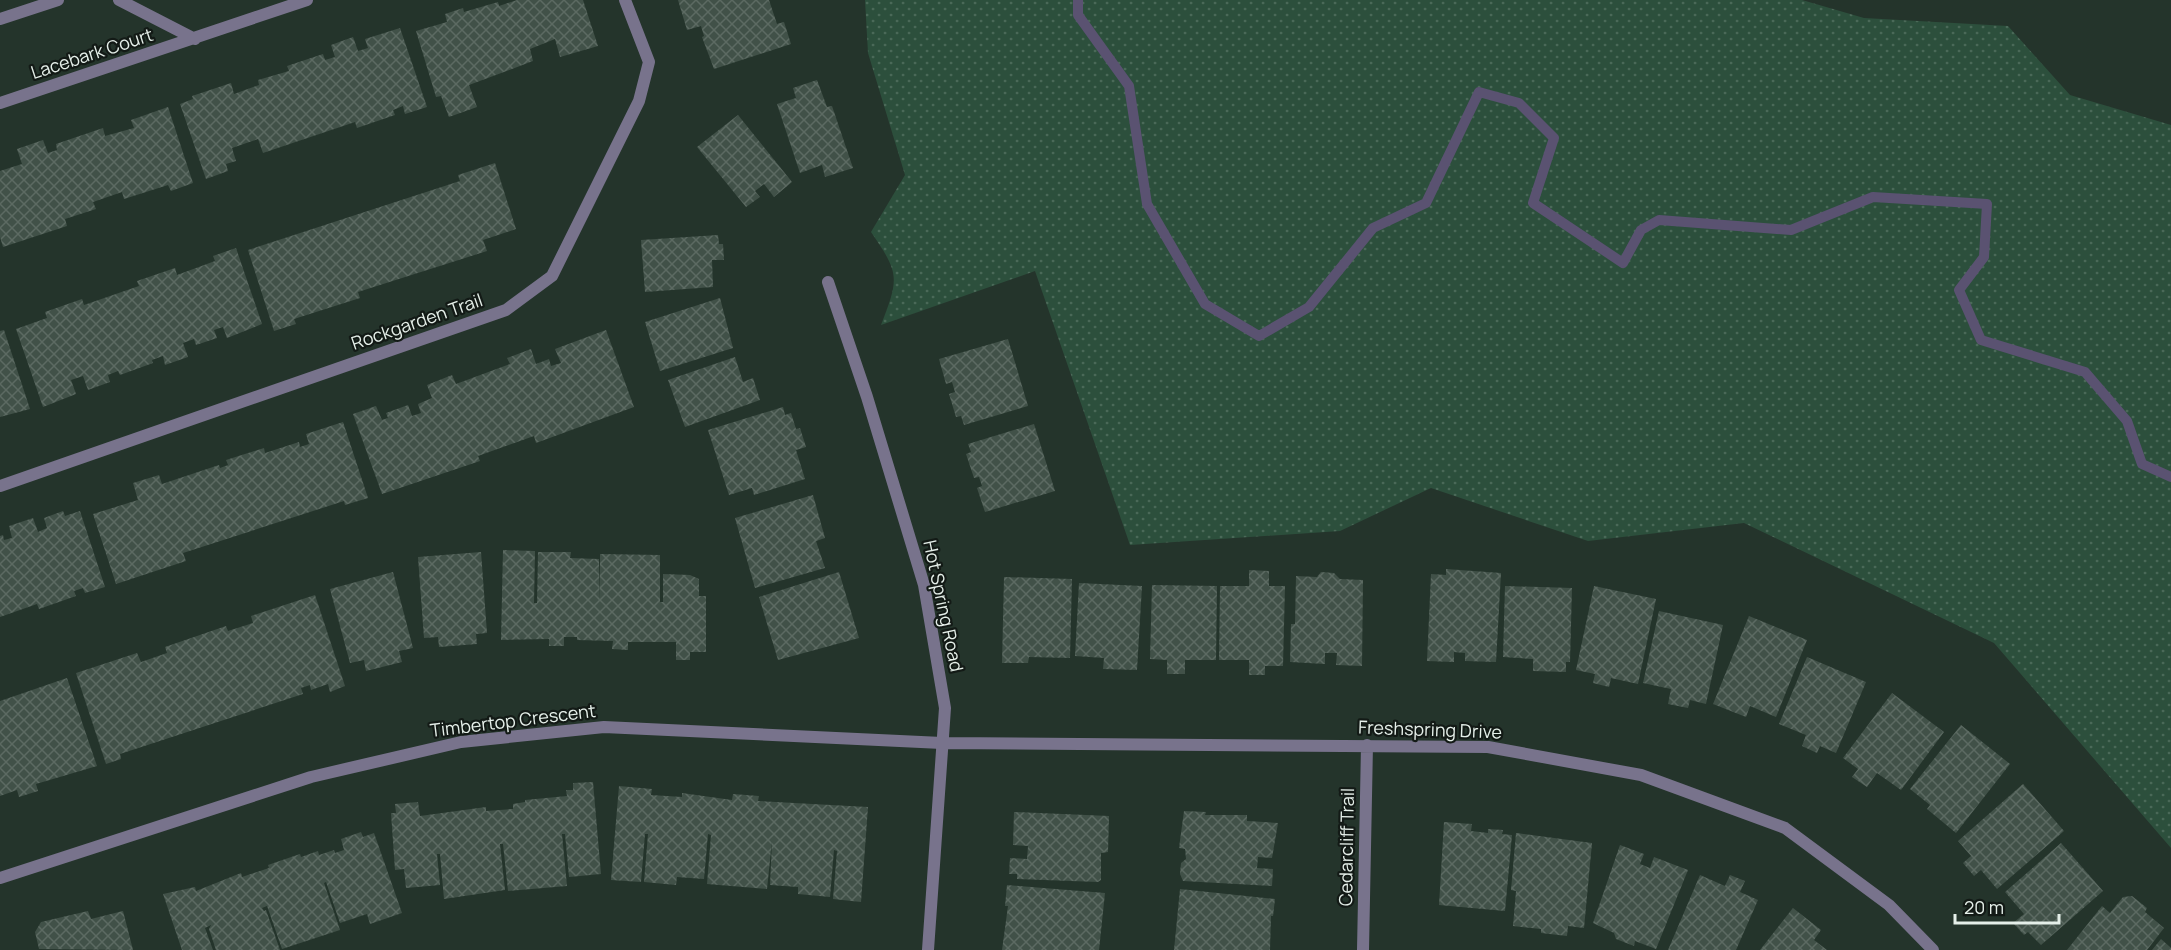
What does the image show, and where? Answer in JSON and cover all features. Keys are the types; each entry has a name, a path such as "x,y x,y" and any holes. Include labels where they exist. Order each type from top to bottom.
{"street":[{"path":"0,19 58,0"},
{"name":"Lacebark Court","path":"119,0 195,39"},
{"name":"Lacebark Court","path":"0,103 307,0"},
{"name":"Rockgarden Trail","path":"0,486 506,310 552,276 639,102 649,62 625,0"},
{"name":"Hot Spring Road","path":"828,282 901,504 924,585 945,708 928,950"},
{"name":"Timbertop Crescent","path":"0,878 311,777 461,742 604,728 942,743"},
{"name":"Freshspring Drive","path":"942,743 1488,747 1641,775 1785,828 1889,905 1932,950"},
{"name":"Cedarcliff Trail","path":"1364,950 1367,745"}],"green space":[{"path":"865,0 1802,0 1864,18 2008,26 2070,95 2171,125 2171,848 1994,643 1744,523 1588,541 1431,488 1340,531 1130,545 1035,271 881,325 891,297 894,277 892,267 871,232 905,175 868,53"}],"building":[{"path":"517,0 583,0 598,46 560,57 555,39 530,49 533,61 469,85 477,107 449,117 441,96 436,97 416,31 447,22 445,14 463,8 464,12 498,2 499,6"},
{"path":"678,0 769,0 777,24 784,22 791,44 714,69 702,37 704,36 701,26 687,30"},
{"path":"400,28 427,107 405,114 403,106 393,110 395,115 357,128 355,122 263,153 258,139 232,148 236,161 226,164 228,171 206,179 180,104 193,99 192,96 231,83 234,94 259,85 258,80 289,71 287,66 323,54 325,60 335,57 331,45 353,37 358,51 368,48 365,39"},
{"path":"817,80 827,107 832,106 853,168 825,177 822,165 800,173 777,104 796,98 793,88"},
{"path":"168,107 193,183 171,191 168,185 124,199 122,192 93,202 96,209 65,219 67,226 3,247 0,237 0,171 22,164 17,149 43,140 48,153 57,150 56,144 103,128 105,136 134,128 131,120"},
{"path":"738,115 792,182 774,197 764,184 755,191 760,197 746,207 697,147"},
{"path":"495,163 516,229 483,240 487,251 358,292 360,298 294,319 296,324 274,331 248,250 460,181 458,175"},
{"path":"718,235 719,244 723,244 724,260 712,260 713,287 645,292 641,240"},
{"path":"236,248 262,324 227,338 223,327 214,330 217,338 196,345 194,339 183,343 188,357 165,365 163,356 152,360 153,363 120,375 118,371 108,375 110,382 88,390 83,376 71,380 76,394 43,407 16,329 47,318 45,312 82,299 84,305 139,286 137,281 175,268 177,275 215,261 213,256"},
{"path":"720,298 733,348 660,371 645,322"},
{"path":"4,330 30,409 0,417 0,331"},
{"path":"606,330 634,407 536,443 534,436 478,456 480,461 382,494 353,414 376,406 382,420 388,418 386,413 408,405 412,416 421,413 418,404 432,398 427,385 452,375 456,384 510,364 507,358 531,349 536,364 549,359 551,366 561,363 555,349"},
{"path":"1008,339 1028,406 964,425 961,416 956,417 949,394 955,392 952,382 946,384 939,359"},
{"path":"735,357 743,382 753,378 760,400 685,427 668,380"},
{"path":"783,407 785,415 791,413 796,429 800,428 806,447 796,450 805,479 754,495 752,488 729,495 708,430"},
{"path":"343,422 368,498 345,505 344,501 183,553 186,561 116,584 93,514 138,500 133,483 159,475 162,484 219,465 220,468 228,465 226,460 264,448 265,453 299,442 300,447 309,444 306,434"},
{"path":"1034,424 1055,491 985,512 977,488 982,486 979,477 974,478 966,454 971,452 968,444"},
{"path":"813,495 825,538 816,541 825,568 755,588 735,518"},
{"path":"63,511 65,516 80,511 105,587 85,593 83,588 74,591 76,596 39,609 37,604 0,617 0,536 3,535 4,540 12,538 9,526 33,518 38,532 47,528 44,518"},
{"path":"503,550 535,551 534,603 537,603 538,552 571,552 570,558 599,559 600,602 600,554 660,555 660,602 663,602 663,574 690,575 699,579 699,596 706,596 706,652 690,652 690,660 676,660 676,642 628,642 628,650 612,649 613,641 577,640 577,637 564,637 564,646 549,646 549,639 501,640"},
{"path":"481,552 487,633 476,634 477,644 439,647 438,637 424,638 418,557"},
{"path":"1446,569 1501,573 1496,662 1465,661 1465,653 1454,652 1454,662 1427,661 1431,574 1446,575"},
{"path":"1249,570 1269,571 1269,586 1285,586 1283,666 1265,666 1265,675 1249,675 1249,660 1219,660 1220,586 1249,586"},
{"path":"393,572 413,648 399,651 402,662 366,671 364,660 350,663 330,589"},
{"path":"839,572 859,638 778,660 759,597"},
{"path":"1321,572 1334,573 1340,579 1363,580 1362,666 1336,665 1337,653 1325,653 1325,664 1290,662 1291,624 1295,624 1296,576 1317,577"},
{"path":"1004,577 1072,579 1070,658 1029,657 1028,663 1002,663"},
{"path":"1079,583 1142,586 1137,670 1103,669 1104,658 1075,656"},
{"path":"1152,585 1217,586 1216,660 1185,660 1185,674 1167,674 1167,660 1150,659"},
{"path":"1505,586 1572,588 1570,662 1566,662 1566,672 1533,671 1533,659 1503,657"},
{"path":"1594,586 1656,599 1638,684 1611,678 1609,687 1593,683 1595,674 1576,670"},
{"path":"315,595 345,686 330,692 328,684 311,690 310,685 301,688 303,694 120,754 121,759 106,764 76,673 137,653 141,662 167,653 165,647 226,626 228,631 253,623 251,616"},
{"path":"1659,611 1723,625 1706,704 1690,700 1688,708 1668,704 1671,689 1643,683"},
{"path":"1749,616 1807,640 1776,717 1750,706 1746,717 1713,704"},
{"path":"1807,657 1866,682 1836,753 1820,746 1817,753 1802,746 1806,735 1779,724"},
{"path":"67,678 97,766 36,784 38,791 19,797 17,790 0,796 0,701"},
{"path":"1892,693 1944,732 1901,790 1877,773 1867,787 1852,777 1858,769 1843,758"},
{"path":"1961,725 2010,764 1956,833 1927,809 1930,805 1910,789"},
{"path":"593,782 601,874 569,877 565,834 562,834 567,886 508,891 503,844 500,844 505,890 444,899 440,854 437,854 440,885 406,888 404,869 395,870 391,813 396,813 395,804 418,802 420,816 486,807 486,811 513,809 513,804 525,802 525,800 567,796 566,790 573,790 573,783"},
{"path":"2023,784 2064,831 1997,889 1981,870 1974,876 1963,863 1971,856 1958,841"},
{"path":"619,786 652,789 651,795 682,797 682,793 732,800 733,794 759,796 758,801 868,807 861,902 833,899 837,851 834,850 830,897 798,894 798,887 770,885 772,841 767,889 707,884 711,835 708,834 704,879 677,877 676,885 644,882 648,834 645,834 641,882 611,880"},
{"path":"1184,811 1206,812 1205,815 1247,815 1247,821 1278,823 1272,858 1258,857 1257,868 1273,869 1272,886 1183,881 1180,874 1181,863 1186,859 1185,849 1179,848"},
{"path":"1014,812 1109,816 1108,852 1101,853 1101,880 1098,882 1017,879 1017,874 1009,874 1010,858 1027,859 1028,846 1013,845"},
{"path":"1444,822 1472,824 1471,831 1488,833 1488,829 1503,830 1502,834 1512,835 1505,911 1439,905"},
{"path":"361,832 363,837 374,833 402,913 370,924 367,914 340,923 326,882 324,883 340,930 282,949 267,906 262,908 266,910 280,950 216,950 209,929 211,925 205,928 213,950 182,950 163,894 195,887 196,891 241,873 242,877 269,868 268,865 300,854 301,857 318,851 319,855 334,850 335,853 344,850 341,839"},
{"path":"1516,833 1592,843 1584,928 1568,926 1567,936 1541,933 1541,929 1513,926 1516,891 1511,890"},
{"path":"2061,843 2103,891 2041,945 2028,932 2024,935 2013,923 2024,914 2005,892"},
{"path":"1620,845 1644,854 1640,864 1650,868 1654,857 1688,870 1656,949 1635,941 1634,946 1616,939 1614,933 1593,923"},
{"path":"1700,875 1725,886 1730,875 1745,881 1740,892 1758,900 1736,950 1668,950"},
{"path":"1007,885 1105,893 1099,950 1002,950 1008,906 1005,906"},
{"path":"1180,889 1275,899 1273,916 1271,916 1270,950 1174,950"},
{"path":"2132,896 2147,908 2145,912 2164,928 2147,950 2067,950 2102,906 2110,913 2123,897"},
{"path":"1793,908 1821,930 1814,940 1827,950 1760,950"},
{"path":"88,911 91,919 123,911 133,950 39,949 35,932 41,922"},
{"path":"2161,939 2171,948 2171,950 2152,950"}],"waterway":[{"path":"1078,0 1078,15 1129,86 1147,204 1205,304 1259,336 1309,307 1373,228 1426,203 1479,92 1519,103 1554,138 1533,203 1623,263 1641,230 1659,220 1791,230 1873,197 1987,204 1984,257 1959,290 1981,340 2085,372 2127,421 2142,464 2171,477"}]}
